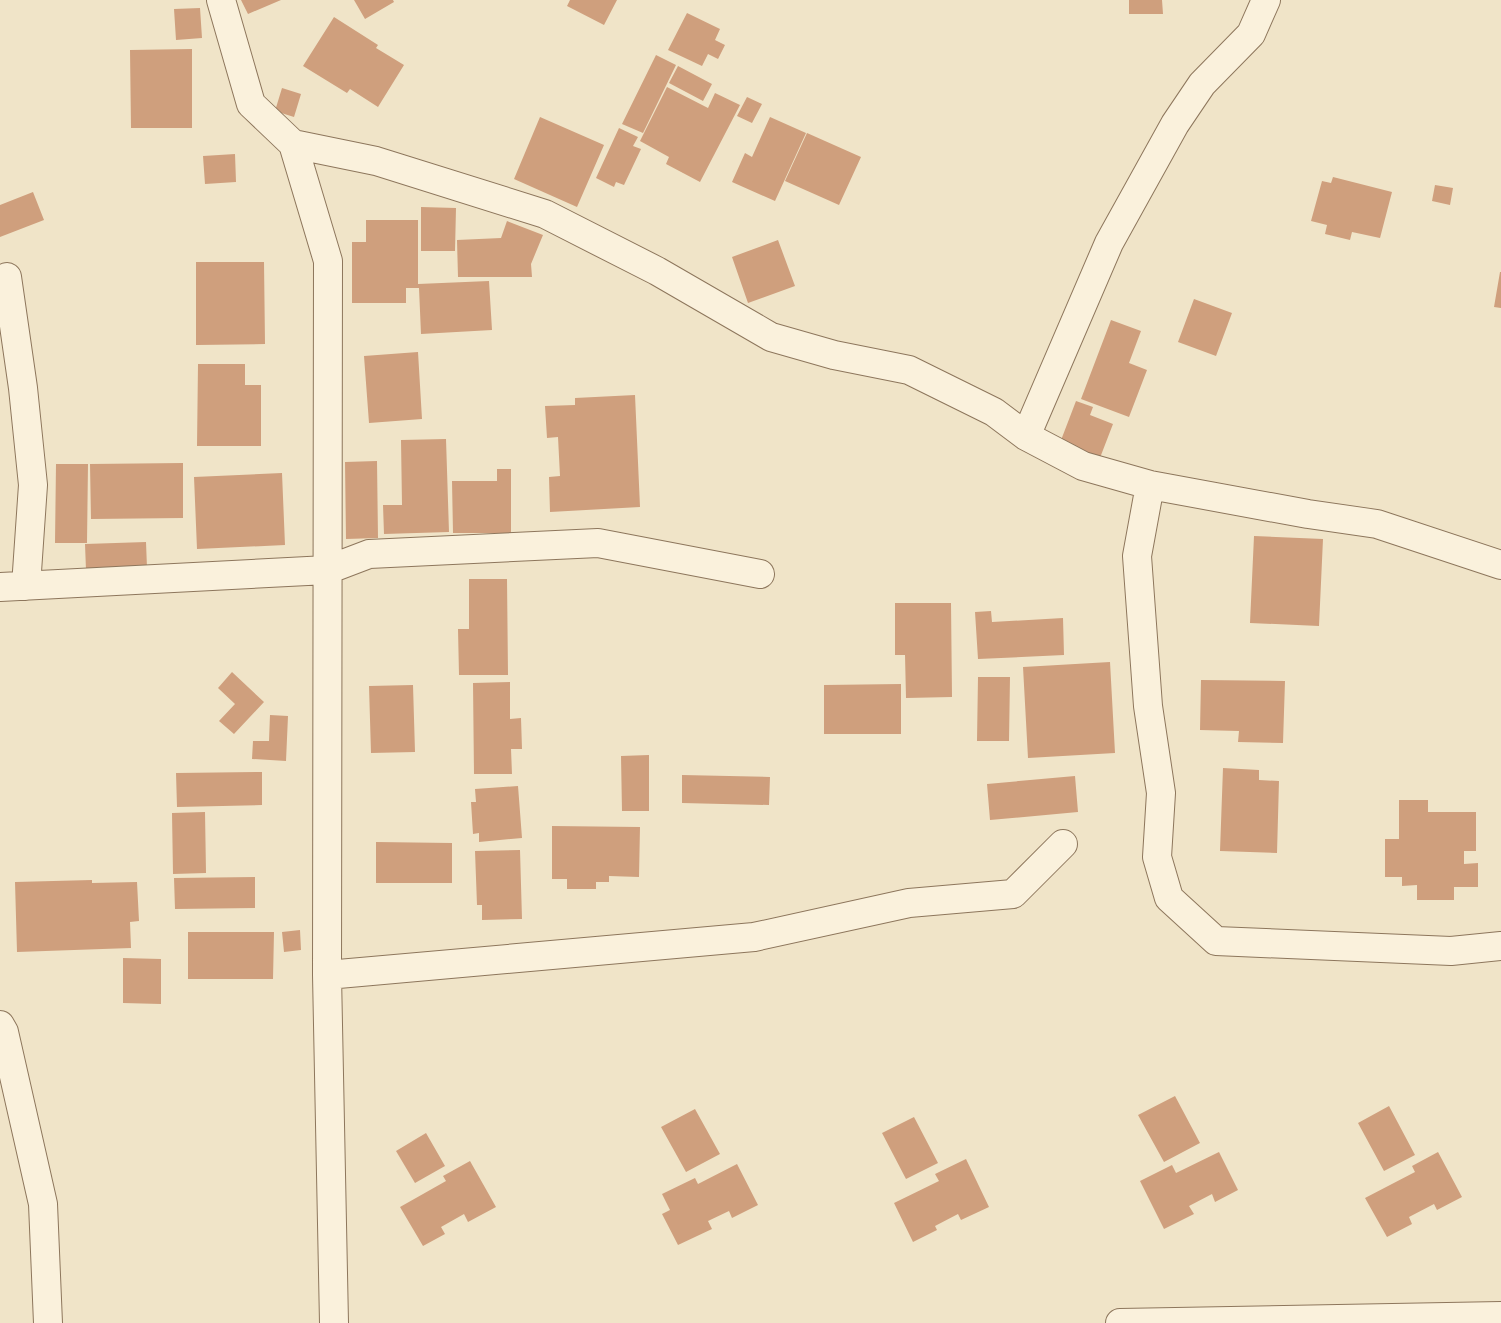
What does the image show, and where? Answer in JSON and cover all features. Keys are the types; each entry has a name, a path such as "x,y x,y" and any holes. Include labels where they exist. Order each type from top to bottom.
{"street":[{"path":"220,0 251,104 293,144 328,261 327,975 334,1323"},
{"path":"1026,436 1108,243 1174,124 1202,84 1251,34 1266,0"},
{"path":"293,144 376,161 545,214 657,271 771,337 834,355 909,370 994,412 1026,436 1083,466 1150,484 1308,514 1377,524 1501,565"},
{"path":"7,277 23,388 33,485 13,586 327,570 369,554 598,543 760,574"},
{"path":"1150,484 1137,556 1148,706 1161,793 1157,857 1170,898 1216,941 1451,951 1501,946"},
{"path":"327,975 754,937 909,903 1013,894 1063,844"},
{"path":"0,1025 4,1032 43,1204 48,1323"},
{"path":"1120,1323 1501,1316"}],"building":[{"path":"241,0 281,0 248,14"},
{"path":"354,0 393,0 394,2 365,19"},
{"path":"570,0 617,0 604,25 567,6"},
{"path":"1129,0 1162,0 1163,14 1129,14"},
{"path":"200,8 202,38 176,40 174,9"},
{"path":"687,13 720,29 715,40 725,45 718,59 708,54 702,66 668,50"},
{"path":"334,17 378,45 376,48 404,65 378,107 350,89 347,93 303,66"},
{"path":"192,49 192,128 131,128 130,50"},
{"path":"656,55 676,65 643,133 622,124"},
{"path":"678,66 712,84 703,101 669,83"},
{"path":"667,87 708,108 715,93 740,105 700,182 666,164 669,157 640,141"},
{"path":"282,88 301,94 294,117 275,111"},
{"path":"747,97 762,104 752,123 737,116"},
{"path":"540,117 604,145 577,207 514,179"},
{"path":"770,117 806,133 775,201 732,182 745,153 752,157"},
{"path":"619,128 638,137 633,146 641,149 624,185 616,182 614,187 596,178"},
{"path":"807,133 861,157 839,205 785,181"},
{"path":"235,154 236,182 205,184 203,156"},
{"path":"1333,177 1392,192 1380,238 1352,232 1350,240 1325,234 1327,225 1311,221 1322,181 1331,183"},
{"path":"1435,185 1453,188 1450,205 1432,201"},
{"path":"33,192 44,220 0,237 0,205"},
{"path":"421,207 456,208 455,251 421,251"},
{"path":"366,220 418,220 418,284 489,281 492,330 421,334 419,288 406,288 406,303 352,303 352,242 366,242"},
{"path":"507,221 543,235 531,264 532,277 458,277 457,240 501,238"},
{"path":"778,240 795,286 748,303 732,257"},
{"path":"196,262 264,262 265,344 196,345"},
{"path":"1501,272 1501,308 1494,307"},
{"path":"1194,299 1232,313 1216,356 1178,342"},
{"path":"1111,320 1141,331 1129,363 1147,370 1129,417 1081,399"},
{"path":"418,352 422,419 369,423 364,356"},
{"path":"198,364 245,364 245,385 261,385 261,446 197,446"},
{"path":"635,395 640,507 550,512 549,477 560,476 558,437 547,438 545,406 575,405 575,398"},
{"path":"1076,401 1093,407 1090,415 1113,424 1098,463 1058,448"},
{"path":"446,439 449,532 384,534 383,505 402,505 401,440"},
{"path":"377,461 378,538 346,539 345,462"},
{"path":"183,463 183,518 91,519 90,464"},
{"path":"56,464 88,464 87,543 55,543"},
{"path":"497,469 511,469 511,533 453,533 452,481 497,481"},
{"path":"282,473 285,545 197,549 194,477"},
{"path":"1254,536 1323,539 1319,626 1250,623"},
{"path":"146,542 147,568 86,570 85,544"},
{"path":"469,579 507,579 508,675 459,675 458,629 469,629"},
{"path":"895,603 951,603 952,697 906,698 905,655 895,655"},
{"path":"991,611 992,622 1063,618 1064,655 978,659 975,612"},
{"path":"1110,662 1115,753 1028,758 1023,667"},
{"path":"232,672 264,702 234,734 219,721 235,704 218,688"},
{"path":"978,677 1010,677 1009,741 977,741"},
{"path":"1201,680 1285,681 1283,743 1238,742 1239,731 1200,730"},
{"path":"510,682 510,719 521,718 522,749 511,749 512,774 474,774 473,683"},
{"path":"901,684 901,734 824,734 824,685"},
{"path":"413,685 415,752 371,753 369,686"},
{"path":"270,715 288,716 286,761 252,759 253,741 269,741"},
{"path":"649,755 649,811 622,811 621,756"},
{"path":"1223,768 1259,770 1259,780 1279,781 1277,853 1220,851"},
{"path":"262,772 262,805 177,807 176,773"},
{"path":"682,775 770,777 769,805 682,803"},
{"path":"1075,776 1078,812 990,820 987,784"},
{"path":"518,786 522,838 479,842 479,833 473,834 471,802 476,802 475,789"},
{"path":"1399,800 1428,800 1428,812 1476,812 1476,851 1464,851 1464,864 1478,863 1478,887 1454,887 1454,900 1417,900 1417,885 1402,886 1402,877 1385,877 1385,839 1399,839"},
{"path":"205,812 206,873 173,874 172,813"},
{"path":"552,826 640,827 639,877 609,876 609,882 596,882 596,889 567,889 567,879 552,879"},
{"path":"376,842 452,843 452,883 376,883"},
{"path":"520,850 522,919 482,920 482,905 477,905 475,851"},
{"path":"255,877 255,908 175,909 174,878"},
{"path":"92,880 92,883 137,882 139,921 130,922 131,948 17,952 15,882"},
{"path":"300,930 301,950 284,952 282,932"},
{"path":"188,932 274,932 273,979 188,979"},
{"path":"123,958 161,959 161,1004 123,1003"},
{"path":"1175,1096 1200,1143 1164,1162 1138,1115"},
{"path":"1389,1106 1415,1155 1384,1171 1358,1123"},
{"path":"695,1109 720,1154 686,1172 661,1127"},
{"path":"914,1117 938,1163 906,1179 882,1133"},
{"path":"426,1133 445,1166 415,1183 396,1151"},
{"path":"1219,1152 1238,1190 1215,1202 1212,1194 1189,1206 1194,1214 1164,1229 1140,1181 1172,1165 1176,1173"},
{"path":"1438,1152 1462,1197 1437,1210 1434,1204 1409,1217 1412,1224 1387,1237 1365,1198 1415,1172 1412,1166"},
{"path":"966,1159 989,1207 961,1220 958,1214 935,1226 937,1230 913,1242 894,1203 939,1181 935,1174"},
{"path":"470,1161 496,1207 468,1222 464,1214 441,1227 445,1234 423,1246 400,1207 446,1181 443,1176"},
{"path":"737,1164 758,1205 732,1218 729,1211 708,1221 712,1229 678,1245 662,1214 670,1210 662,1194 695,1178 698,1184"}]}
